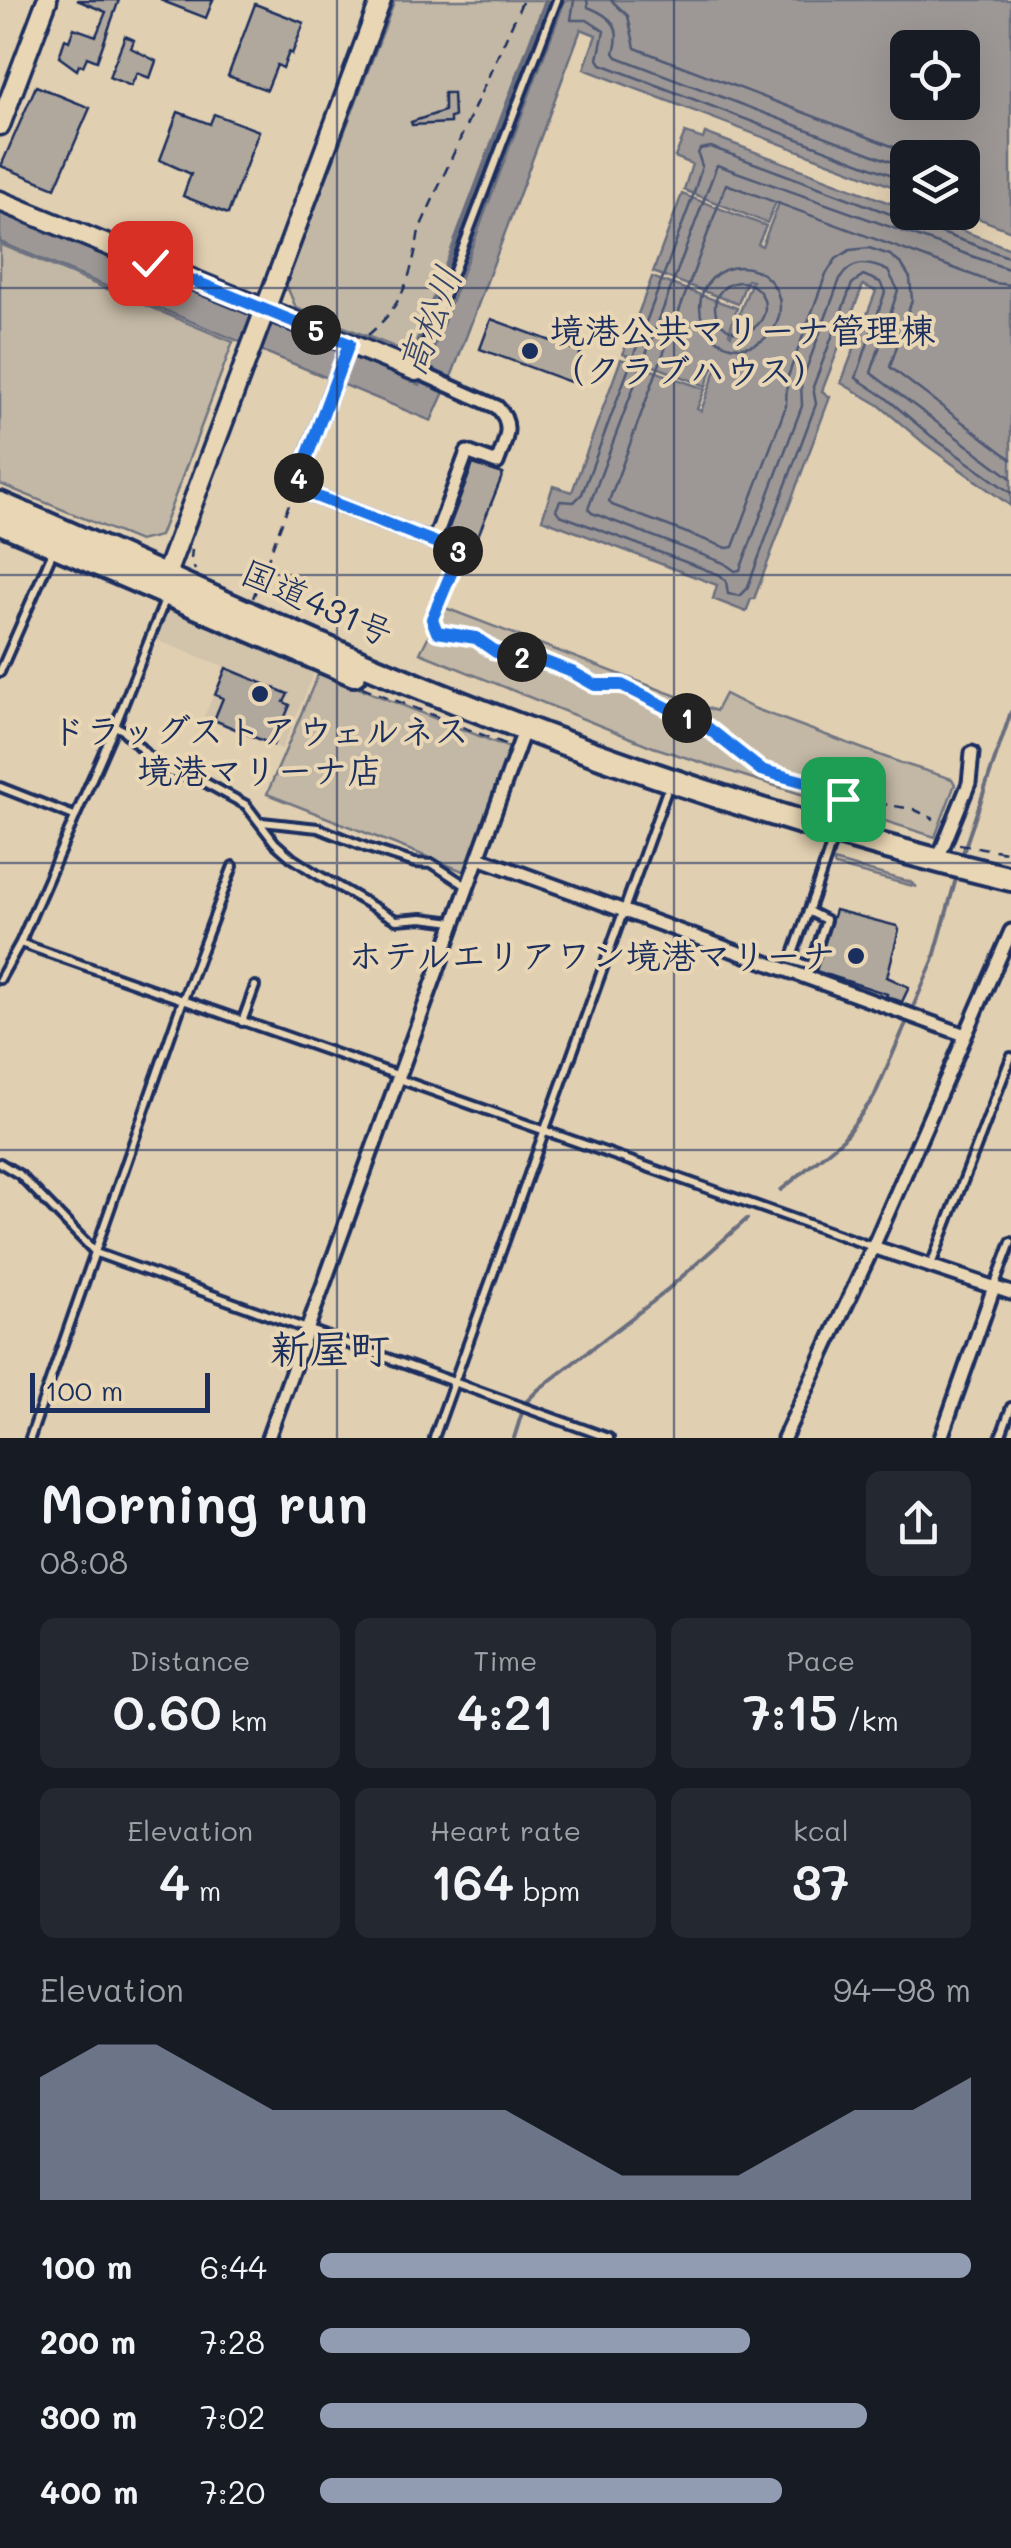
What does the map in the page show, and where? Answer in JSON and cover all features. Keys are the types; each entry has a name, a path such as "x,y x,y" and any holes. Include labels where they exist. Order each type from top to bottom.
{"highway":[{"name":"国道431号","path":"0,504 167,584"},
{"name":"国道431号","path":"0,522 55,546 167,584 666,793 831,844 943,857"},
{"name":"国道431号","path":"522,735 1011,879"},
{"name":"国道431号","path":"974,867 1011,893"}],"street":[{"path":"0,125 48,0"},
{"path":"167,584 250,347 381,0"},
{"path":"0,202 262,315 352,346 497,407 506,416 509,428 496,462 467,452 434,541"},
{"path":"352,346 334,382 299,478 300,485 305,492 460,552"},
{"path":"268,1438 522,735"},
{"path":"943,857 968,783 972,753"},
{"path":"479,858 965,1035"},
{"path":"784,1438 1011,931"},
{"path":"873,1246 1011,1293"},
{"path":"941,1438 994,1287"}],"lane":[{"path":"419,373 556,0"},
{"path":"0,672 55,546"},
{"path":"0,979 20,943 115,726 167,584"},
{"path":"115,726 168,772 197,778 232,795 292,858 396,920 454,922"},
{"path":"0,787 74,816"},
{"path":"434,1438 666,793"},
{"path":"260,821 318,828 415,863 434,864 468,887"},
{"path":"808,911 826,920 812,966 791,960 831,844"},
{"path":"30,1438 183,1000 234,866"},
{"path":"20,943 873,1246"},
{"path":"242,1022 255,986"},
{"path":"931,1264 1011,1057"},
{"path":"0,1163 20,1174 96,1253 609,1438"},
{"path":"994,1287 1011,1242"},
{"path":"1000,1438 1011,1407"}],"path":[{"path":"352,346 389,316 414,269 419,230 523,0"},
{"path":"460,552 432,619 437,632 476,638 496,652 546,662 595,685 622,685 708,728 761,770 812,784 826,794 913,808 934,820"},
{"path":"943,857 974,867 1011,849"}],"shaded area":[{"path":"395,0 549,0 417,348 407,352 296,308 286,284"},
{"path":"0,244 233,342 160,536 139,541 0,484"},
{"name":"ドラッグストアウェルネス 境港マリーナ店","path":"168,607 315,671 282,749 204,717 225,667 151,638"},
{"path":"443,607 716,711 725,694 753,708 952,779 955,784 935,837 653,747 420,653"},
{"path":"319,672 512,749 468,873 267,794"},
{"path":"833,861 910,882 917,887 835,866"}],"water":[{"path":"565,0 1011,0 1011,231 980,219 980,140 890,140 890,186 584,69 596,35 581,29 453,372 431,421 0,242 0,212 420,385"},
{"path":"685,133 703,139 705,133 890,203 890,230 961,230 1011,249 1011,506 925,444 879,405 841,383 876,291 863,285 822,391 830,397 746,612 713,599 717,585 542,519 553,486 572,492 621,359 705,389 697,409 701,411 717,367 713,367 706,386 623,354 652,277 737,308 731,335 752,281 747,280 738,304 653,272 682,194 766,226 758,244 762,246 779,203 776,202 767,223 684,190 692,164 675,157"}],"building":[{"path":"77,0 119,0 97,61 87,57 77,70 59,57 65,39 69,41 74,28 96,36 106,12"},
{"path":"160,0 213,0 206,18"},
{"path":"255,4 304,23 292,54 289,52 283,68 277,65 267,90 228,76"},
{"path":"125,36 134,40 131,48 156,61 150,78 137,73 131,86 109,77"},
{"path":"36,86 90,108 55,188 1,166"},
{"path":"444,93 453,93 454,117 450,123 412,125 411,122 444,111"},
{"path":"178,112 210,124 214,114 259,131 228,214 183,196 191,174 160,160"},
{"name":"境港公共マリーナ管理棟 （クラブハウス）","path":"491,319 581,352 570,382 480,349"},
{"path":"473,464 503,474 476,541 448,530"},
{"path":"226,668 288,694 284,702 290,705 273,745 214,720 223,698 215,695"},
{"name":"ホテルエリアワン境港マリーナ","path":"835,910 897,926 887,977 909,987 902,1002 816,971"}],"waterway":[{"name":"高松川","path":"415,348 546,0"},
{"path":"962,856 1011,712"},
{"path":"781,1190 843,1139 874,1097 933,961 957,875"},
{"path":"514,1438 525,1403 539,1389 659,1297 747,1219"}],"place":[{"name":"境港公共マリーナ管理棟 （クラブハウス）","path":"530,351"},
{"name":"ドラッグストアウェルネス 境港マリーナ店","path":"260,694"},
{"name":"ホテルエリアワン境港マリーナ","path":"856,956"}],"district":[{"name":"新屋町","path":"330,1349"}],"route":[{"path":"150,263 349,344 299,478 300,485 305,492 460,552 432,619 437,632 476,638 496,652 546,662 595,685 622,685 708,728 761,770 812,784 843,799"}]}
